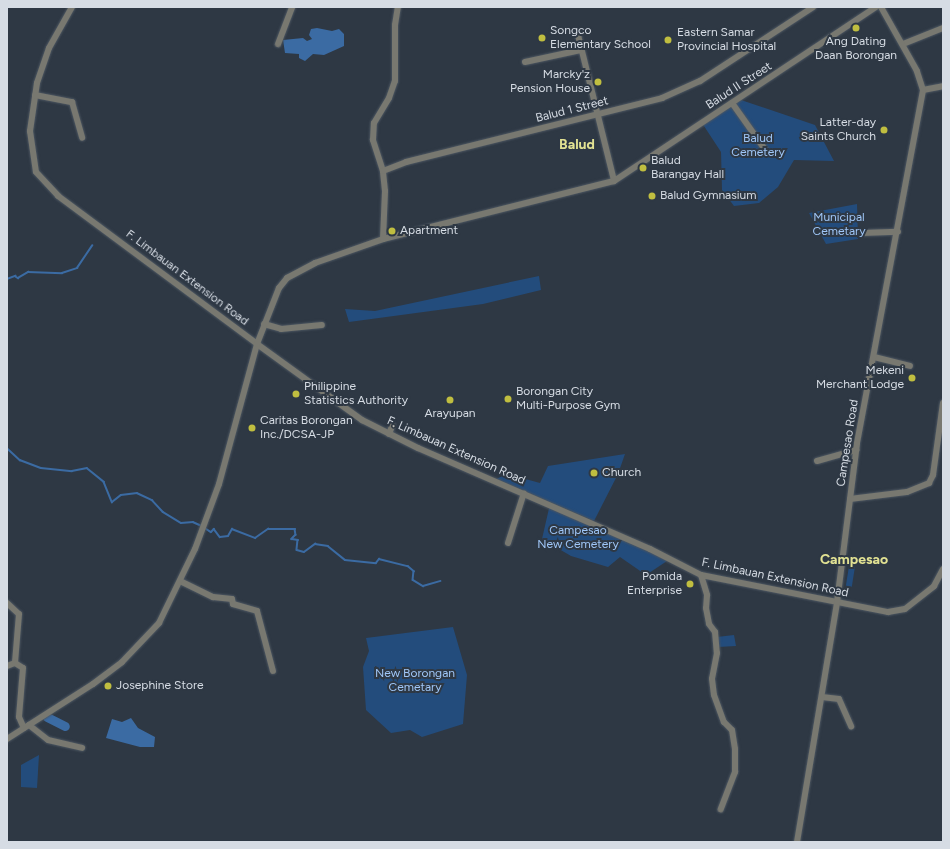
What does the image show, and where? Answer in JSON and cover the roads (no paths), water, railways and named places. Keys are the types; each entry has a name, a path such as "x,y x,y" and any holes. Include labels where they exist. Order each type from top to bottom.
{"street":[{"name":"F. Limbauan Extension Road","path":"72,7 49,48 35,95 30,131 36,172 58,196 332,400 389,434 650,549 701,575 888,612 904,609 934,586 943,569"},
{"path":"278,44 292,7"},
{"path":"383,239 385,191 383,170 373,140 374,123 389,98 395,81 395,25 398,7"},
{"name":"Balud 1 Street","path":"383,170 406,162 598,116 662,98 700,81 813,7"},
{"name":"Balud II Street","path":"7,739 77,696 122,662 157,627 180,581 203,527 226,462 257,344 279,288 287,278 315,263 383,239 614,181 876,7"},
{"path":"881,7 904,44 918,71 923,90 943,86"},
{"path":"904,44 943,28"},
{"path":"578,35 614,181"},
{"path":"525,62 581,50"},
{"name":"Campesao Road","path":"798,842 837,602 856,450 898,232 923,90"},
{"path":"35,95 72,102 82,138"},
{"path":"732,103 766,151"},
{"path":"861,233 898,232"},
{"path":"264,324 281,329 322,325"},
{"path":"874,357 910,366"},
{"path":"850,499 907,492 929,483 933,475 943,403"},
{"path":"389,434 392,426"},
{"path":"817,461 856,450"},
{"path":"508,543 524,493"},
{"path":"701,575 707,595 706,608 709,624 715,632 717,653 712,679 714,695 724,722 732,730 735,749 735,772 721,809"},
{"path":"180,581 213,597 232,599 233,604 257,611 273,671"},
{"path":"7,603 19,614 15,663"},
{"path":"15,663 23,668 19,717 27,726 48,740 82,748"},
{"path":"7,666 15,663"},
{"path":"822,697 839,699 851,726"}],"waterway":[{"path":"7,279 15,276 18,278 28,272 62,273 77,268 92,246"},
{"path":"7,448 20,460 41,468 72,471 87,468 104,482 112,502 121,495 137,493 152,500 163,512 181,523 193,522 202,526"},
{"path":"205,528 211,532 214,529 220,537 228,536 232,529 255,538 268,529 295,529 296,535 292,539 298,540 297,550 304,552 315,544 328,546 345,560 376,563 379,559 408,566 414,571 413,580 423,586 440,581"},
{"path":"47,717 65,726"}],"place":[{"name":"Ang Dating Daan Borongan","path":"856,28"},
{"name":"Songco Elementary School","path":"542,38"},
{"name":"Eastern Samar Provincial Hospital","path":"668,40"},
{"name":"Marcky'z Pension House","path":"598,82"},
{"name":"Latter-day Saints Church","path":"884,130"},
{"name":"Balud Barangay Hall","path":"643,168"},
{"name":"Balud Gymnasium","path":"652,196"},
{"name":"Apartment","path":"392,231"},
{"name":"Mekeni Merchant Lodge","path":"912,378"},
{"name":"Philippine Statistics Authority","path":"296,394"},
{"name":"Borongan City Multi-Purpose Gym","path":"508,399"},
{"name":"Arayupan","path":"450,400"},
{"name":"Caritas Borongan Inc./DCSA-JP","path":"252,428"},
{"name":"Church","path":"594,473"},
{"name":"Pomida Enterprise","path":"690,584"},
{"name":"Josephine Store","path":"108,686"}],"district":[{"name":"Balud","path":"577,145"},
{"name":"Campesao","path":"854,560"}],"park label":[{"name":"Balud Cemetery","path":"758,146"},
{"name":"Municipal Cemetary","path":"839,225"},
{"name":"Campesao New Cemetery","path":"578,538"},
{"name":"New Borongan Cemetary","path":"415,681"}]}
